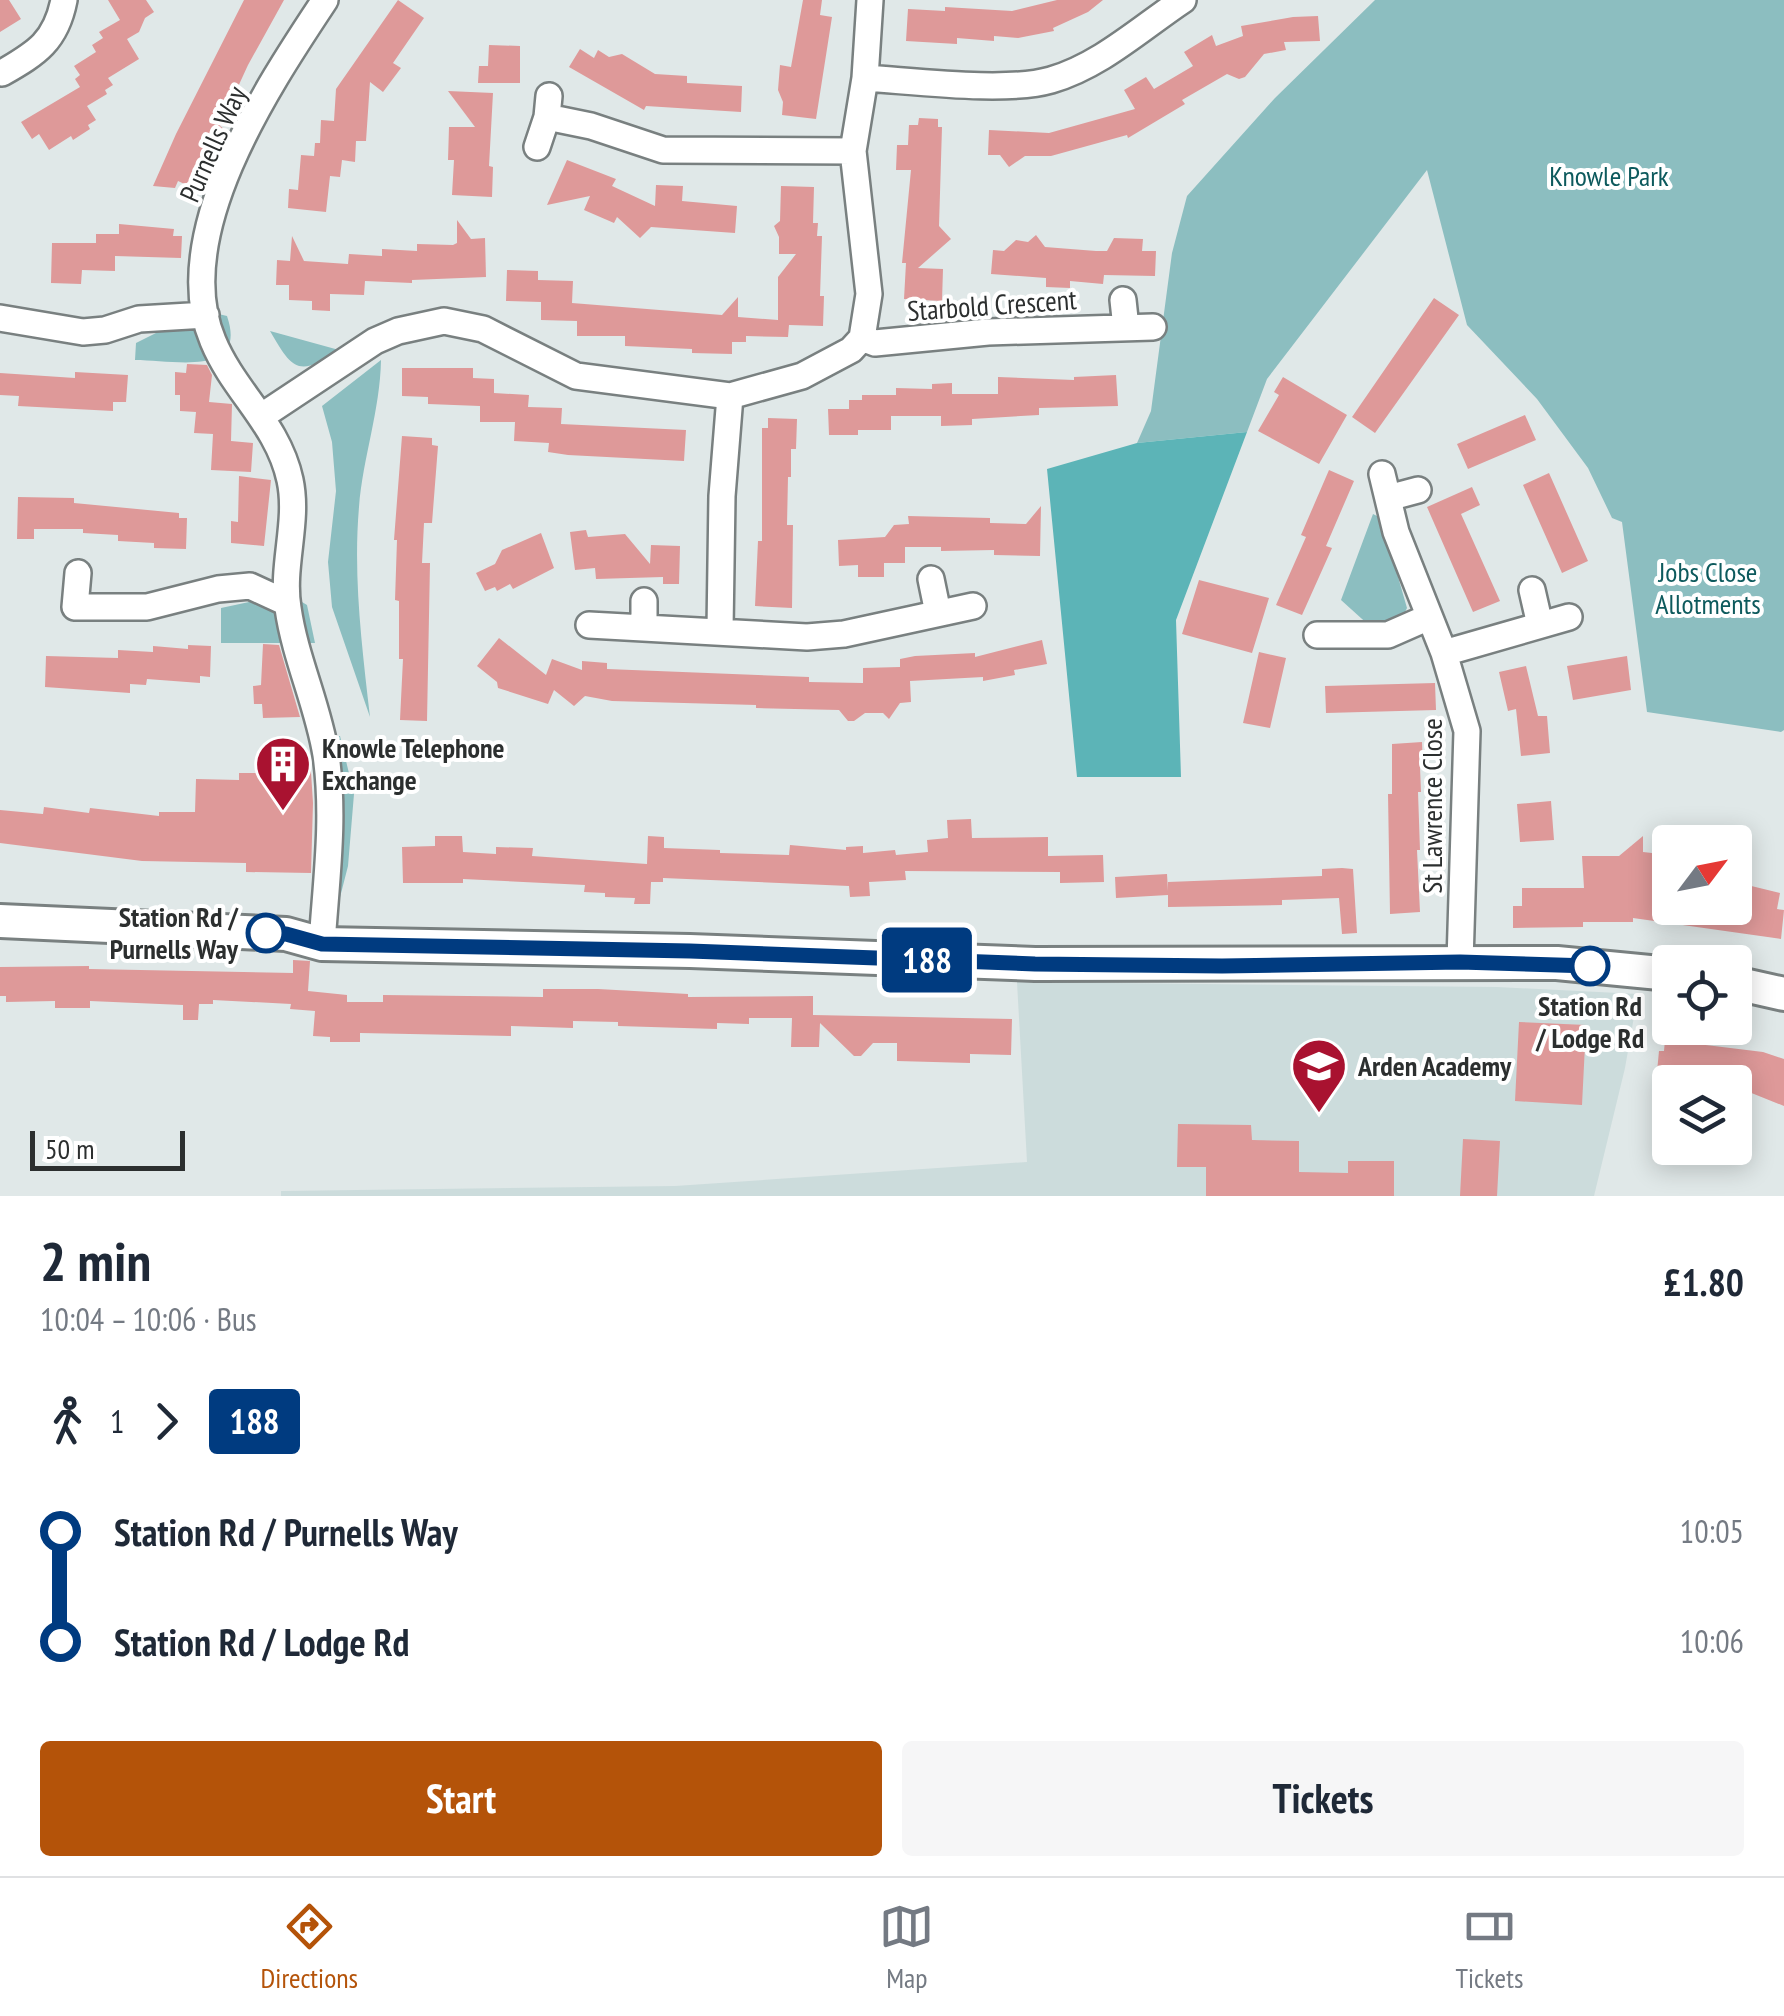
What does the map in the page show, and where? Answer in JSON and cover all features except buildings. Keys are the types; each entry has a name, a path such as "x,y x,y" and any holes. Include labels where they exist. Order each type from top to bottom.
{"main road":[{"path":"0,920 286,934 322,944 690,951 1035,964 1556,963 1652,972"},
{"path":"1752,987 1784,994"}],"street":[{"path":"18,72 58,28 64,0"},
{"name":"Purnells Way","path":"322,944 331,846 326,753 286,603 294,505 291,482 280,447 212,340 206,315 203,250 217,197 256,113 325,0"},
{"name":"Starbold Crescent","path":"870,0 866,78 853,151 869,294 862,338 876,343 988,332 1153,327"},
{"path":"866,78 1004,84 1050,80 1090,64 1176,2"},
{"path":"538,147 548,106 591,126 663,150 853,151"},
{"path":"1123,300 1126,328"},
{"path":"0,318 83,332 105,330 139,319 206,315"},
{"path":"262,416 374,342 398,331 444,321 482,329 576,376 730,396 802,376 836,360 862,338"},
{"path":"720,630 722,496 730,396"},
{"name":"St Lawrence Close","path":"1418,490 1385,486 1396,532 1444,654 1467,731 1460,962"},
{"path":"78,573 75,607 147,607 218,589 250,586 286,603"},
{"path":"931,579 938,612"},
{"path":"1532,590 1540,624"},
{"path":"589,625 644,615 720,630 807,637 844,634 974,606"},
{"path":"1316,635 1388,635 1429,617"},
{"path":"1444,654 1569,617"}],"shaded area":[{"path":"1247,432 1176,620 1181,777 1077,777 1047,469 1137,443"},
{"name":"Arden Academy","path":"1017,982 1497,987 1638,994 1625,1068 1594,1196 281,1196 281,1191 675,1186 1027,1162"}],"green space":[{"name":"Knowle Park","path":"1375,0 1784,0 1781,732 1647,712 1622,522 1612,518 1588,468 1537,399 1467,325 1427,170 1267,379 1247,432 1137,443 1151,411 1172,253 1187,196 1275,98"},
{"path":"210,312 227,316 231,336 227,349 217,357 187,362 135,360 136,343 190,316"},
{"path":"270,331 339,350 315,364 298,366 285,355"},
{"path":"381,360 357,533 359,612 370,717 332,607 328,562 336,491 332,442 322,406"},
{"path":"1373,514 1381,518 1407,608 1401,620 1372,628 1341,600"},
{"path":"297,599 307,605 315,643 221,643 221,608 258,600"},
{"path":"340,736 354,794 348,866 337,909 317,738"}],"bus line":[{"name":"188","path":"266,933 322,944 690,951 1035,964 1460,962 1590,966"}],"place":[{"name":"Knowle Telephone Exchange","path":"283,813"},
{"name":"Station Rd / Purnells Way","path":"266,933"},
{"name":"Station Rd / Lodge Rd","path":"1590,966"},
{"name":"Arden Academy","path":"1319,1115"}],"park label":[{"name":"Jobs Close Allotments","path":"1708,588"}]}
